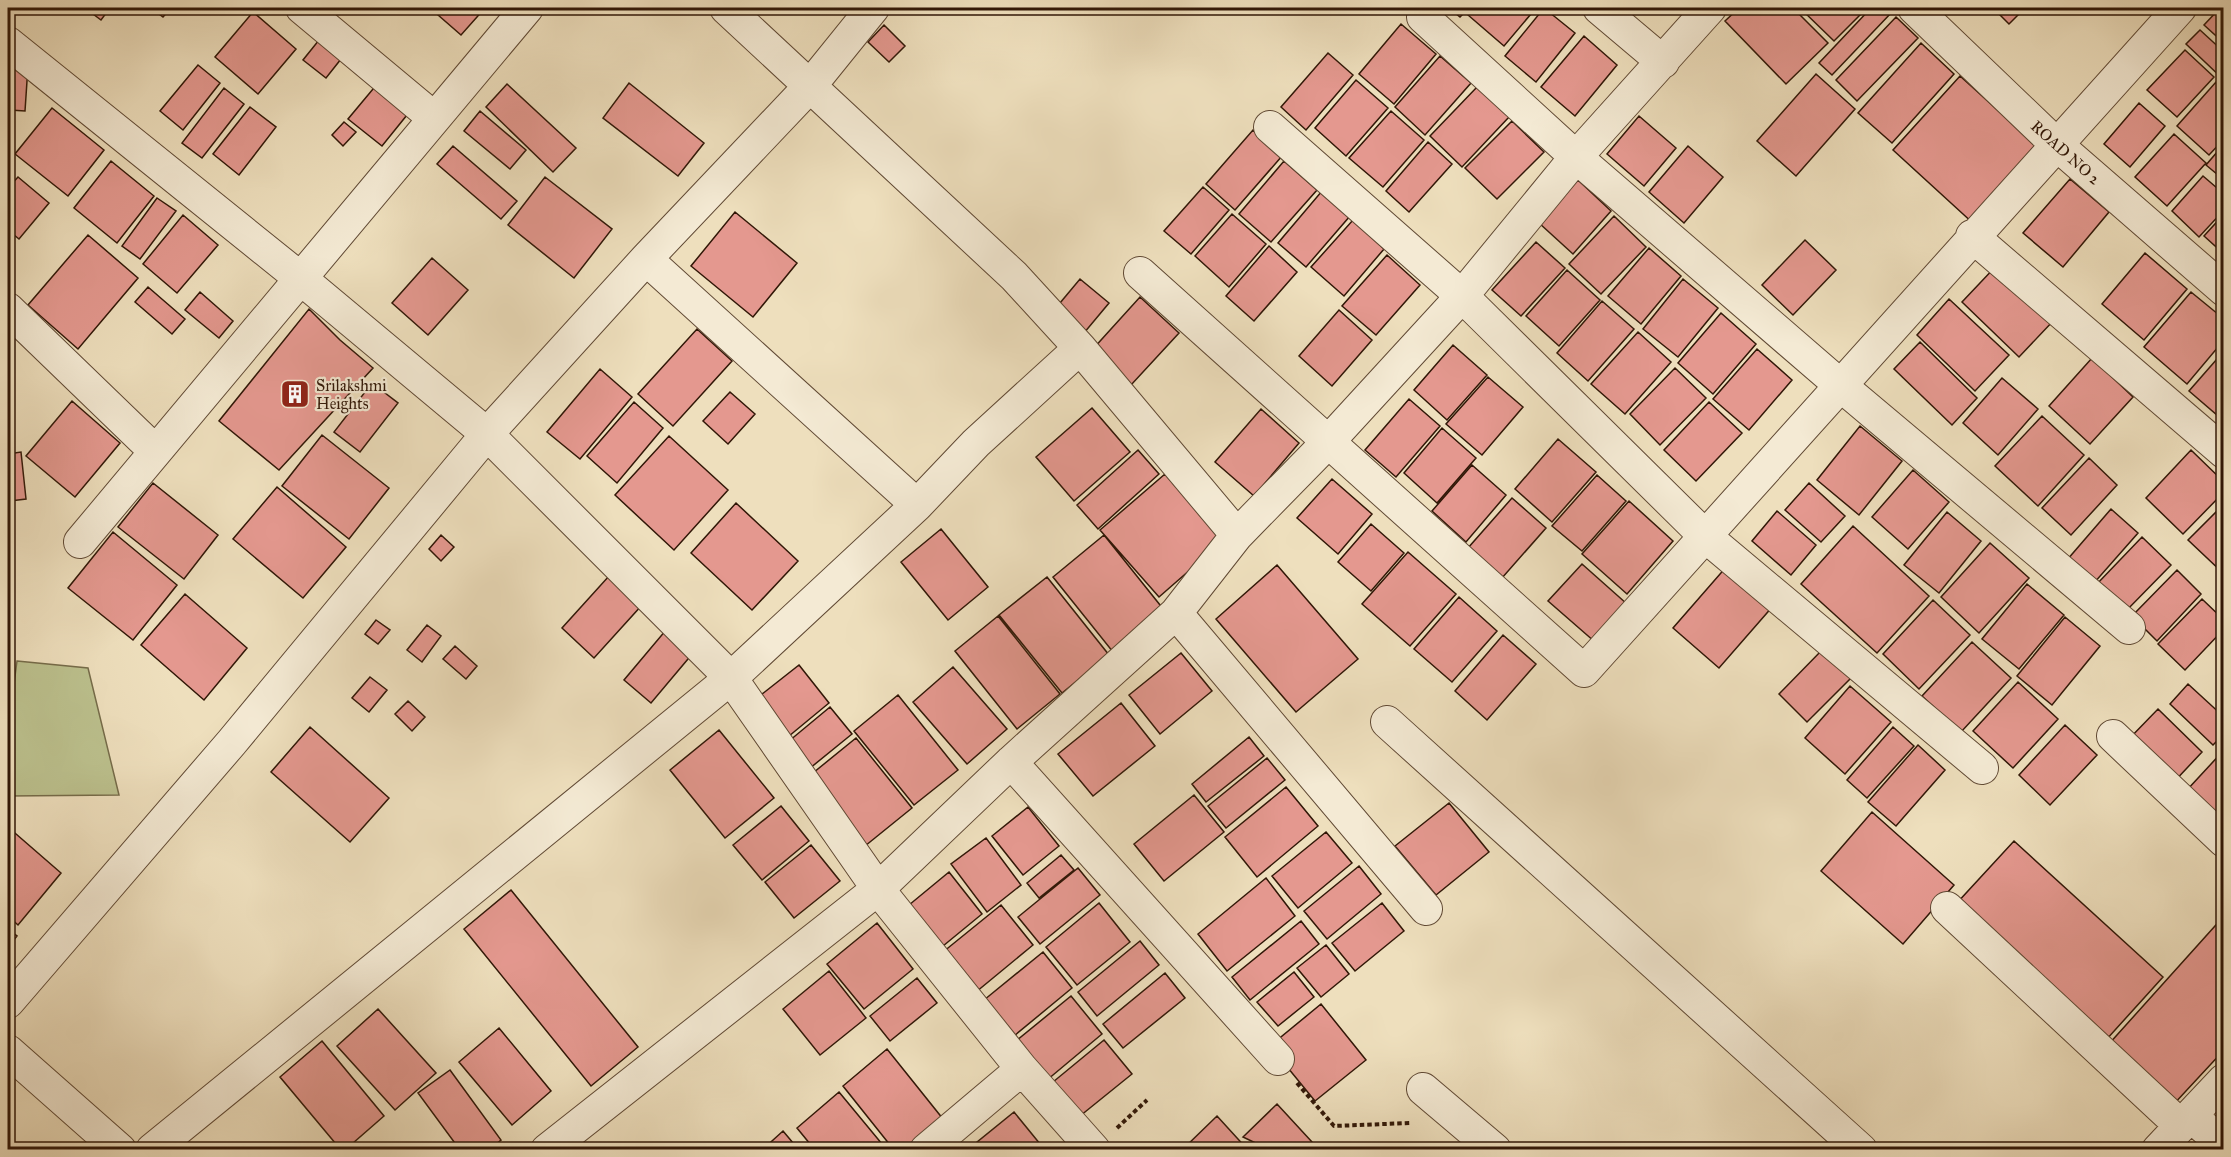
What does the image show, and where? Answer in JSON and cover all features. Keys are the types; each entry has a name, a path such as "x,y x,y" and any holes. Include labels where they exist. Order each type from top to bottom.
{"street":[{"path":"302,8 434,118"},
{"path":"80,542 527,8"},
{"path":"726,8 1014,276 1080,348 1237,535"},
{"path":"8,1002 232,742 487,434 646,259 810,86 873,8"},
{"path":"1599,8 1663,62"},
{"path":"547,1149 878,889 1011,762 1176,613 1237,535 1328,441 1462,296 1576,157 1710,8"},
{"name":"ROAD NO 2","path":"1914,8 2056,144 2223,290"},
{"path":"1140,273 1584,671 1972,236 2180,8"},
{"path":"1423,17 1576,157 1840,385 2129,628"},
{"path":"8,43 300,278 487,434 731,678 878,889 1022,1070 1094,1149"},
{"path":"1270,127 1462,296 1706,536 1982,768"},
{"path":"1972,236 2223,452"},
{"path":"646,259 917,505"},
{"path":"8,309 155,451"},
{"path":"152,1149 731,678 917,505 975,443 1080,348"},
{"path":"1176,613 1425,909"},
{"path":"1387,722 1861,1149"},
{"path":"2113,736 2223,841"},
{"path":"1011,762 1278,1059"},
{"path":"1947,908 2186,1121 2223,1145"},
{"path":"8,1051 120,1149"},
{"path":"926,1149 1022,1070"},
{"path":"2158,1149 2223,1080"},
{"path":"1423,1089 1495,1149"}],"path":[{"path":"1278,1059 1334,1126 1414,1123"}],"green space":[{"path":"17,661 88,668 119,795 8,796 8,729"}],"building":[{"path":"85,8 110,8 101,20"},
{"path":"151,8 171,8 163,17"},
{"path":"430,8 485,8 461,35"},
{"path":"1449,8 1469,8 1460,17"},
{"path":"1474,8 1536,8 1504,46 1468,15"},
{"path":"1544,8 1575,33 1536,82 1505,56"},
{"path":"1739,8 1793,8 1828,43 1786,84 1725,21"},
{"path":"1800,8 1867,8 1834,41"},
{"path":"1871,8 1888,8 1892,12 1832,75 1819,63"},
{"path":"1993,8 2025,8 2009,24"},
{"path":"2220,8 2224,8 2224,43 2204,25"},
{"path":"253,12 296,49 258,94 215,57"},
{"path":"1896,17 1918,38 1857,101 1836,80"},
{"path":"1401,24 1436,54 1394,104 1359,74"},
{"path":"884,25 905,46 889,62 868,42"},
{"path":"2200,30 2224,52 2224,80 2186,44"},
{"path":"1584,36 1617,65 1575,116 1541,87"},
{"path":"319,40 341,59 326,78 303,60"},
{"path":"1921,43 1954,74 1892,143 1858,113"},
{"path":"2185,50 2214,77 2177,117 2147,90"},
{"path":"1328,53 1353,75 1306,130 1281,107"},
{"path":"1440,56 1471,83 1425,135 1395,107"},
{"path":"198,65 220,83 183,130 160,111"},
{"path":"13,66 28,66 25,111 10,110"},
{"path":"1816,74 1855,109 1796,176 1757,141"},
{"path":"1960,76 2042,150 1975,225 1893,150"},
{"path":"1356,80 1388,108 1346,156 1315,128"},
{"path":"2216,82 2224,89 2224,139 2209,155 2177,126"},
{"path":"378,83 411,110 382,146 348,119"},
{"path":"629,83 704,143 678,176 603,118"},
{"path":"507,84 576,148 553,172 486,107"},
{"path":"1477,87 1509,117 1462,167 1430,136"},
{"path":"224,88 244,104 202,158 182,143"},
{"path":"2139,103 2165,126 2130,167 2104,144"},
{"path":"250,107 276,127 239,175 213,154"},
{"path":"52,108 104,150 68,196 15,154"},
{"path":"480,111 526,150 510,169 464,131"},
{"path":"1391,111 1424,140 1383,187 1349,158"},
{"path":"1639,116 1676,148 1644,186 1607,154"},
{"path":"1512,121 1544,152 1497,199 1465,168"},
{"path":"344,122 356,132 343,146 332,135"},
{"path":"1253,130 1282,156 1235,210 1206,184"},
{"path":"2174,134 2206,163 2167,206 2135,177"},
{"path":"1428,142 1452,164 1409,212 1386,191"},
{"path":"2224,144 2224,180 2206,165"},
{"path":"453,146 517,201 501,219 437,164"},
{"path":"1688,146 1723,177 1684,223 1649,192"},
{"path":"111,161 154,196 117,243 74,208"},
{"path":"1284,161 1317,190 1271,242 1239,214"},
{"path":"2203,176 2224,194 2224,210 2199,237 2172,211"},
{"path":"18,177 49,203 19,239 8,230 8,188"},
{"path":"545,177 612,229 574,278 508,225"},
{"path":"2070,179 2109,212 2063,267 2023,233"},
{"path":"1578,180 1611,211 1573,254 1539,223"},
{"path":"1203,187 1229,210 1191,254 1164,231"},
{"path":"1322,191 1350,216 1306,267 1278,243"},
{"path":"157,198 176,211 140,259 122,246"},
{"path":"735,212 797,263 753,317 691,266"},
{"path":"1232,214 1266,244 1229,287 1195,256"},
{"path":"2224,214 2224,254 2204,236"},
{"path":"183,215 218,245 177,293 143,264"},
{"path":"1614,216 1646,247 1601,294 1569,264"},
{"path":"1353,220 1384,249 1344,296 1311,267"},
{"path":"88,235 138,278 78,349 28,305"},
{"path":"1805,240 1836,270 1793,315 1762,285"},
{"path":"1536,242 1565,268 1521,316 1492,290"},
{"path":"1269,246 1297,272 1254,321 1226,296"},
{"path":"1649,248 1681,276 1641,324 1608,296"},
{"path":"2145,253 2187,289 2144,340 2102,304"},
{"path":"1387,255 1420,285 1376,335 1342,306"},
{"path":"432,258 468,290 428,335 392,303"},
{"path":"1997,265 2054,320 2019,357 1962,302"},
{"path":"1567,270 1600,300 1559,346 1526,316"},
{"path":"1080,279 1109,303 1084,333 1055,309"},
{"path":"1683,279 1718,308 1678,357 1643,329"},
{"path":"148,287 185,319 172,334 135,302"},
{"path":"200,292 233,321 219,338 185,310"},
{"path":"2191,292 2224,319 2224,340 2187,384 2144,347"},
{"path":"1140,297 1179,333 1131,385 1092,350"},
{"path":"1949,299 2009,355 1975,391 1917,335"},
{"path":"1602,301 1634,329 1588,381 1557,353"},
{"name":"Srilakshmi Heights","path":"309,309 373,368 279,470 219,421"},
{"path":"1339,310 1372,340 1332,386 1299,356"},
{"path":"1721,313 1756,344 1713,394 1678,363"},
{"path":"697,329 732,361 673,426 638,394"},
{"path":"1638,332 1671,362 1625,414 1591,384"},
{"path":"1920,342 1977,398 1952,425 1894,369"},
{"path":"1453,345 1487,375 1447,420 1414,390"},
{"path":"1757,349 1792,380 1749,430 1713,399"},
{"path":"2224,351 2224,421 2189,391"},
{"path":"2092,358 2133,397 2090,444 2049,406"},
{"path":"1675,368 1706,398 1660,445 1630,414"},
{"path":"600,369 632,397 580,459 547,432"},
{"path":"1488,377 1523,407 1482,455 1446,424"},
{"path":"2002,378 2038,409 1998,455 1963,423"},
{"path":"372,383 398,403 360,452 334,432"},
{"path":"730,392 755,414 728,444 703,421"},
{"path":"1409,399 1440,426 1396,477 1365,450"},
{"path":"72,401 120,443 75,497 26,456"},
{"path":"634,402 663,428 617,483 587,456"},
{"path":"1709,402 1742,433 1696,481 1664,450"},
{"path":"1092,408 1130,452 1074,501 1036,457"},
{"path":"1261,409 1299,443 1254,496 1215,462"},
{"path":"2042,416 2084,455 2038,506 1995,466"},
{"path":"1860,426 1902,461 1859,515 1817,480"},
{"path":"1442,428 1476,458 1437,503 1404,473"},
{"path":"322,435 389,488 349,539 282,486"},
{"path":"669,436 728,490 674,550 615,495"},
{"path":"1558,439 1596,472 1552,522 1515,489"},
{"path":"1138,450 1159,474 1098,529 1077,505"},
{"path":"2191,450 2224,482 2224,492 2183,534 2146,498"},
{"path":"21,452 26,499 10,501 8,454"},
{"path":"2089,458 2117,485 2071,535 2042,508"},
{"path":"1472,465 1506,495 1466,542 1432,511"},
{"path":"1913,470 1949,502 1908,549 1872,517"},
{"path":"1165,474 1223,541 1159,597 1100,530"},
{"path":"1597,475 1626,501 1582,551 1552,526"},
{"path":"1332,479 1372,514 1338,554 1297,518"},
{"path":"153,483 218,535 184,579 118,527"},
{"path":"1809,483 1845,516 1821,542 1785,510"},
{"path":"277,487 346,547 303,598 233,539"},
{"path":"1512,498 1546,528 1502,578 1468,548"},
{"path":"1629,501 1673,541 1627,594 1582,554"},
{"path":"736,503 798,561 752,610 691,553"},
{"path":"2224,504 2224,574 2188,540"},
{"path":"2111,509 2138,533 2094,583 2067,560"},
{"path":"1777,511 1816,545 1791,575 1752,541"},
{"path":"1947,512 1981,541 1939,593 1904,565"},
{"path":"1371,524 1404,553 1371,591 1338,562"},
{"path":"1853,526 1929,596 1877,653 1801,584"},
{"path":"941,529 988,587 948,620 901,562"},
{"path":"113,532 177,585 133,640 68,588"},
{"path":"441,535 454,547 441,561 429,549"},
{"path":"1104,535 1164,610 1113,652 1053,577"},
{"path":"2142,537 2171,565 2124,613 2096,585"},
{"path":"1990,543 2029,578 1979,633 1941,597"},
{"path":"1408,552 1456,594 1410,646 1362,604"},
{"path":"1582,564 1627,604 1595,642 1548,601"},
{"path":"1277,565 1358,659 1296,712 1216,619"},
{"path":"1727,566 1773,606 1719,668 1673,628"},
{"path":"2177,570 2201,594 2157,641 2132,616"},
{"path":"609,576 642,605 594,658 562,628"},
{"path":"1047,577 1109,655 1062,693 999,615"},
{"path":"2027,584 2064,615 2019,669 1982,639"},
{"path":"185,594 247,648 204,700 141,645"},
{"path":"1459,597 1497,631 1452,682 1414,649"},
{"path":"2202,599 2224,620 2224,629 2185,670 2158,644"},
{"path":"1933,600 1970,635 1919,689 1883,654"},
{"path":"998,616 1060,694 1017,729 955,651"},
{"path":"2065,617 2100,646 2052,705 2017,676"},
{"path":"376,620 390,630 378,644 365,634"},
{"path":"427,625 441,636 422,662 407,650"},
{"path":"666,630 693,653 651,703 624,680"},
{"path":"1503,635 1536,664 1487,720 1455,691"},
{"path":"1972,642 2011,678 1961,732 1922,696"},
{"path":"455,646 477,666 466,679 443,659"},
{"path":"1823,649 1852,677 1807,722 1779,694"},
{"path":"1181,653 1212,691 1160,734 1129,695"},
{"path":"799,665 829,703 783,741 752,702"},
{"path":"953,667 1007,729 967,764 913,702"},
{"path":"370,677 387,690 369,712 352,698"},
{"path":"2018,682 2058,719 2013,768 1973,731"},
{"path":"2188,684 2224,717 2224,734 2213,745 2170,704"},
{"path":"1850,686 1891,722 1845,774 1805,738"},
{"path":"898,695 958,770 914,805 854,731"},
{"path":"408,701 425,717 412,731 395,714"},
{"path":"1121,703 1155,746 1093,796 1058,754"},
{"path":"830,707 852,734 804,773 783,746"},
{"path":"2158,709 2202,752 2172,784 2127,741"},
{"path":"2065,725 2097,755 2050,805 2019,775"},
{"path":"310,727 389,798 350,842 271,772"},
{"path":"1893,727 1914,746 1867,798 1847,780"},
{"path":"719,730 774,798 725,838 670,770"},
{"path":"1249,737 1264,756 1206,802 1192,784"},
{"path":"856,738 912,808 865,846 808,777"},
{"path":"1918,745 1945,770 1896,826 1868,802"},
{"path":"2224,750 2224,825 2187,790"},
{"path":"1267,758 1285,780 1226,828 1208,806"},
{"path":"1286,787 1318,826 1257,877 1225,837"},
{"path":"1194,795 1224,832 1164,881 1134,844"},
{"path":"1449,803 1489,852 1436,895 1395,846"},
{"path":"781,806 809,841 762,880 733,845"},
{"path":"1028,807 1059,846 1023,875 992,836"},
{"path":"1872,812 1954,885 1903,944 1821,871"},
{"path":"8,827 61,873 18,925 8,916"},
{"path":"1326,832 1352,863 1298,908 1272,876"},
{"path":"986,838 1021,885 987,912 951,864"},
{"path":"2014,841 2163,977 2106,1040 1956,904"},
{"path":"811,845 840,881 794,918 765,882"},
{"path":"1061,855 1074,870 1039,898 1027,883"},
{"path":"1359,866 1381,894 1327,939 1304,911"},
{"path":"1078,868 1100,895 1040,944 1018,917"},
{"path":"949,872 982,914 943,946 909,905"},
{"path":"1266,878 1295,916 1227,971 1198,934"},
{"path":"511,890 638,1047 591,1086 464,929"},
{"path":"1099,903 1130,942 1077,985 1046,947"},
{"path":"1382,903 1404,931 1355,971 1332,943"},
{"path":"1001,905 1033,945 976,992 943,952"},
{"path":"2224,916 2224,1050 2173,1105 2108,1045"},
{"path":"1301,921 1319,944 1250,1000 1232,977"},
{"path":"877,923 913,969 864,1009 827,964"},
{"path":"8,929 17,936 8,948"},
{"path":"1140,941 1159,965 1097,1016 1078,992"},
{"path":"1326,945 1349,974 1321,997 1297,968"},
{"path":"1043,952 1072,988 1014,1036 984,1000"},
{"path":"829,971 866,1018 820,1055 783,1009"},
{"path":"1294,972 1314,997 1278,1026 1257,1002"},
{"path":"1165,973 1185,998 1123,1048 1103,1024"},
{"path":"917,978 937,1003 890,1041 870,1016"},
{"path":"1071,996 1102,1034 1047,1080 1016,1041"},
{"path":"1321,1004 1366,1060 1315,1101 1270,1046"},
{"path":"378,1009 436,1073 395,1110 337,1046"},
{"path":"499,1028 551,1091 512,1125 459,1062"},
{"path":"1104,1040 1132,1074 1080,1116 1053,1082"},
{"path":"322,1041 384,1116 345,1150 341,1150 280,1077"},
{"path":"887,1049 943,1119 906,1150 894,1150 843,1086"},
{"path":"450,1070 501,1140 489,1150 460,1150 418,1093"},
{"path":"839,1092 887,1150 815,1150 797,1128"},
{"path":"1277,1104 1312,1142 1304,1150 1270,1150 1243,1137"},
{"path":"1014,1112 1045,1150 973,1150 971,1147"},
{"path":"1217,1116 1248,1150 1182,1150"},
{"path":"783,1131 799,1150 762,1150"}],"place":[{"name":"Srilakshmi Heights","path":"295,394"}]}
